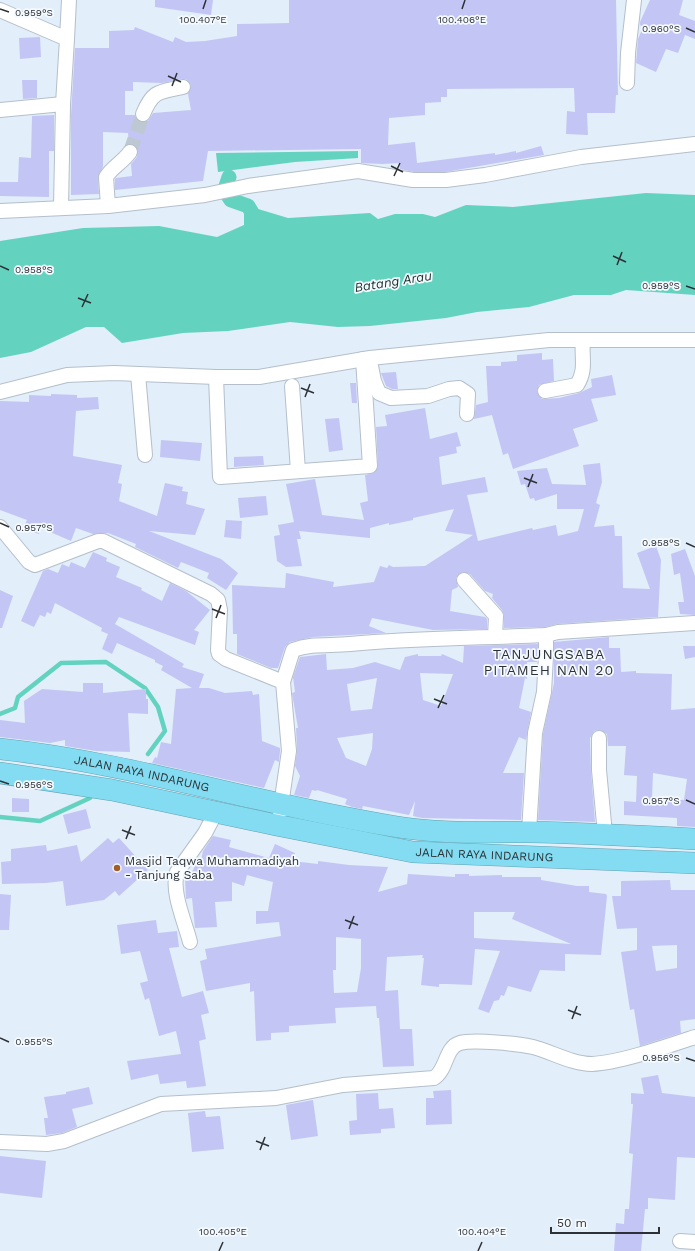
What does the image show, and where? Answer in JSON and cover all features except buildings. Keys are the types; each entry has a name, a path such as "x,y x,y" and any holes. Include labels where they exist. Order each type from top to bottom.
{"highway":[{"name":"JALAN RAYA INDARUNG","path":"0,749 148,773 282,805 392,826 446,832 604,834 695,839"},
{"name":"JALAN RAYA INDARUNG","path":"0,773 112,790 413,852 695,863"}],"street":[{"path":"61,207 63,104 69,0"},
{"path":"627,83 628,53 634,0"},
{"path":"0,10 67,39"},
{"path":"143,114 149,100 154,94 183,87"},
{"path":"0,110 63,104"},
{"path":"0,211 108,206 204,195 248,186 358,170 413,180 446,180 485,175 581,157 695,144"},
{"path":"108,206 106,177 126,158 130,152"},
{"path":"0,392 67,375 114,373 216,378 259,377 367,358 549,340 695,340"},
{"path":"545,391 577,385 582,378 584,366 581,353 583,340"},
{"path":"367,358 379,393 391,398 428,396 450,389 459,388 468,394 467,414"},
{"path":"216,378 220,477 370,466 367,358"},
{"path":"138,374 145,454"},
{"path":"292,386 298,471"},
{"path":"0,527 29,562 35,565 98,541 103,541 211,594 218,600 220,610 219,654 226,659 284,682"},
{"path":"464,580 496,616 495,637"},
{"path":"276,825 282,805 289,751 284,682 293,650 303,646 392,640 546,635 558,632 695,623"},
{"path":"529,832 535,733 544,692 546,635"},
{"path":"599,738 599,770 604,834"},
{"path":"190,942 176,892 175,879 177,872 205,833 216,812"},
{"path":"0,1142 47,1144 64,1142 161,1104 276,1098 343,1085 434,1078 439,1075 451,1050 461,1042 532,1047 591,1064 611,1061 695,1037"},
{"path":"680,1240 695,1242"}],"water":[{"path":"358,151 358,158 295,162 218,172 216,153"},
{"name":"Batang Arau","path":"646,193 695,195 695,295 626,290 611,295 574,295 529,307 477,312 446,318 370,326 338,327 290,322 228,331 183,333 122,343 104,327 86,327 31,352 0,358 0,241 83,228 159,226 217,237 244,225 244,214 253,216 248,206 288,218 370,213 378,219 395,214 423,214 435,217 466,205 513,207"}],"waterway":[{"path":"225,189 229,177"},
{"path":"227,194 231,200 248,206 258,223"},
{"path":"0,714 15,708 18,697 61,663 106,662 145,688 158,707 165,731 148,754"},
{"path":"0,817 40,821 90,798"}],"tunnel":[{"path":"130,152 143,114"}],"place":[{"name":"Masjid Taqwa Muhammadiyah - Tanjung Saba","path":"117,868"}],"district":[{"name":"TANJUNGSABA PITAMEH NAN 20","path":"549,662"}]}
